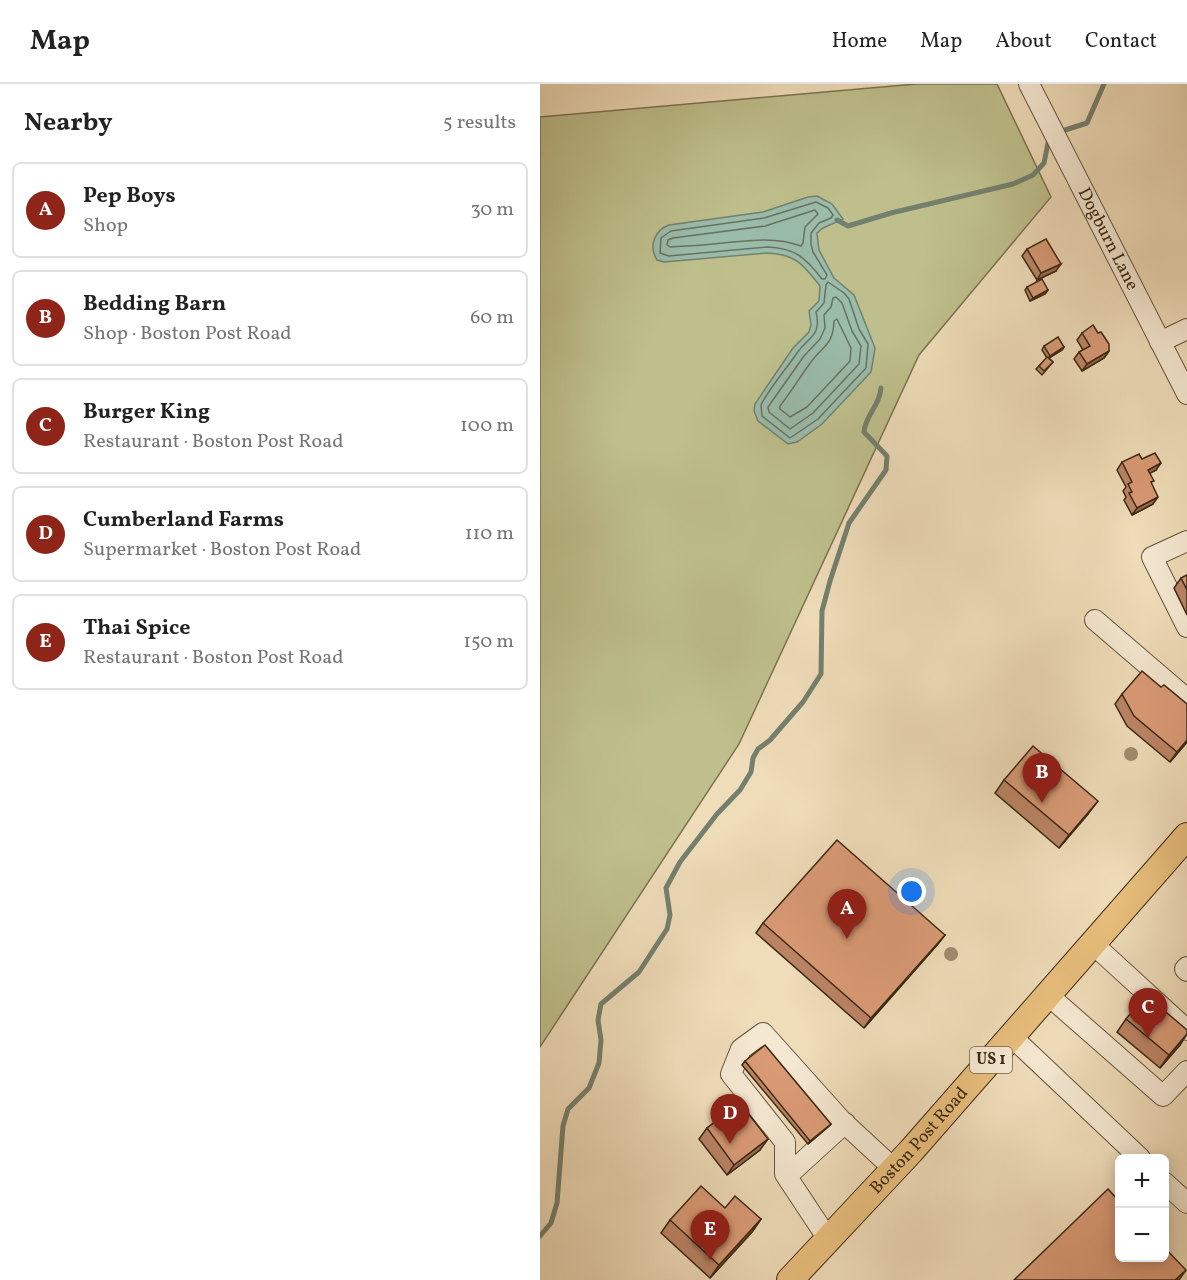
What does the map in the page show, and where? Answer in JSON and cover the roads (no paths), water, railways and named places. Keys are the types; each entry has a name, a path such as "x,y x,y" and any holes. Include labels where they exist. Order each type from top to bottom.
{"main road":[{"name":"Boston Post Road","path":"790,1280 894,1169 1187,836"}],"street":[{"name":"Dogburn Lane","path":"1029,84 1187,394"},
{"path":"1160,342 1187,329"},
{"path":"1187,541 1152,557 1187,627"},
{"path":"1095,620 1187,699"},
{"path":"1093,944 1187,1030"},
{"path":"1048,995 1162,1096 1187,1071"},
{"path":"828,1239 785,1174 784,1142 731,1074 741,1049 764,1033 845,1123 894,1169"},
{"path":"1011,1037 1136,1154"},
{"path":"787,1176 845,1123"},
{"path":"1169,1187 1187,1203"}],"water":[{"path":"817,196 832,204 843,219 817,233 819,250 834,278 854,295 875,348 871,372 822,424 797,442 788,444 758,421 754,411 755,404 793,348 809,332 811,325 809,311 819,301 820,286 803,266 785,255 767,253 664,262 657,260 653,244 660,231 669,225 763,212"}],"waterway":[{"path":"1062,131 1087,123 1104,84"},
{"path":"837,220 848,226 891,213 1013,184 1033,175 1044,163 1049,138"},
{"path":"540,1236 551,1223 557,1203 563,1126 568,1109 589,1088 599,1063 601,1040 598,1020 601,1004 639,972 667,929 670,915 666,888 680,862 717,814 740,790 751,772 753,758 758,749 770,740 803,702 821,674 822,611 830,581 849,523 886,470 887,456 864,432 867,420 878,401 881,388"}],"place":[{"name":"Bedding Barn","path":"1042,803"},
{"name":"Pep Boys","path":"847,939"},
{"name":"Burger King","path":"1148,1038"},
{"name":"Cumberland Farms","path":"730,1144"},
{"name":"Thai Spice","path":"710,1260"}]}
